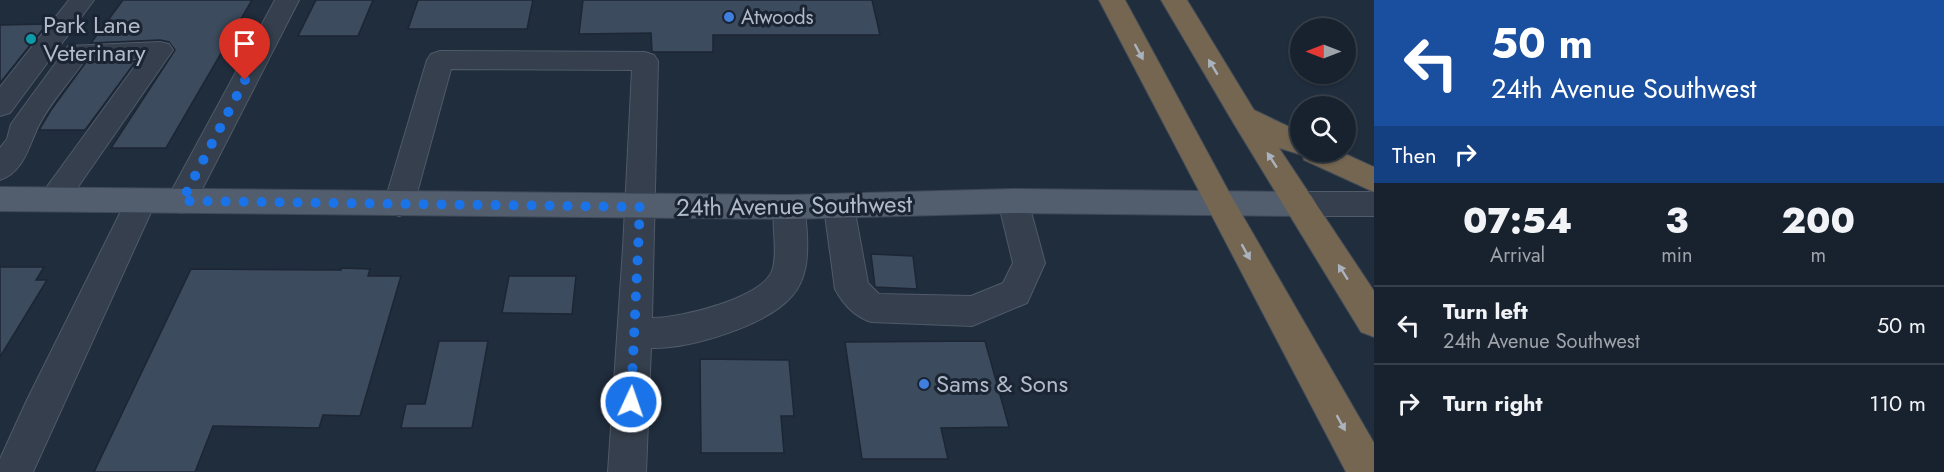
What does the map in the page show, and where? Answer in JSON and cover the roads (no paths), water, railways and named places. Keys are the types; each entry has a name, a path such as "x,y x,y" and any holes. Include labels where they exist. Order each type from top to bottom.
{"highway":[{"path":"1112,0 1218,201 1368,472"},
{"path":"1174,0 1244,117 1374,321"},
{"path":"1244,117 1290,139"},
{"path":"1336,162 1374,180"}],"main road":[{"name":"24th Avenue Southwest","path":"0,199 640,207 839,207 1013,201 1218,201 1300,204"}],"street":[{"path":"0,106 82,0"},
{"path":"182,201 287,0"},
{"path":"0,169 20,142 25,124 77,52 160,50 52,199"},
{"path":"399,204 440,60 645,62 627,472"},
{"path":"14,472 39,414 141,201"},
{"path":"839,207 852,289 871,308 972,311 1015,293 1029,263 1013,201"},
{"path":"1300,204 1374,204"},
{"path":"634,332 675,332 695,328 747,307 777,290 786,279 791,265 789,207"}],"place":[{"name":"Atwoods","path":"729,17"},
{"name":"Park Lane Veterinary","path":"31,39"},
{"name":"Sams & Sons","path":"924,384"}]}
